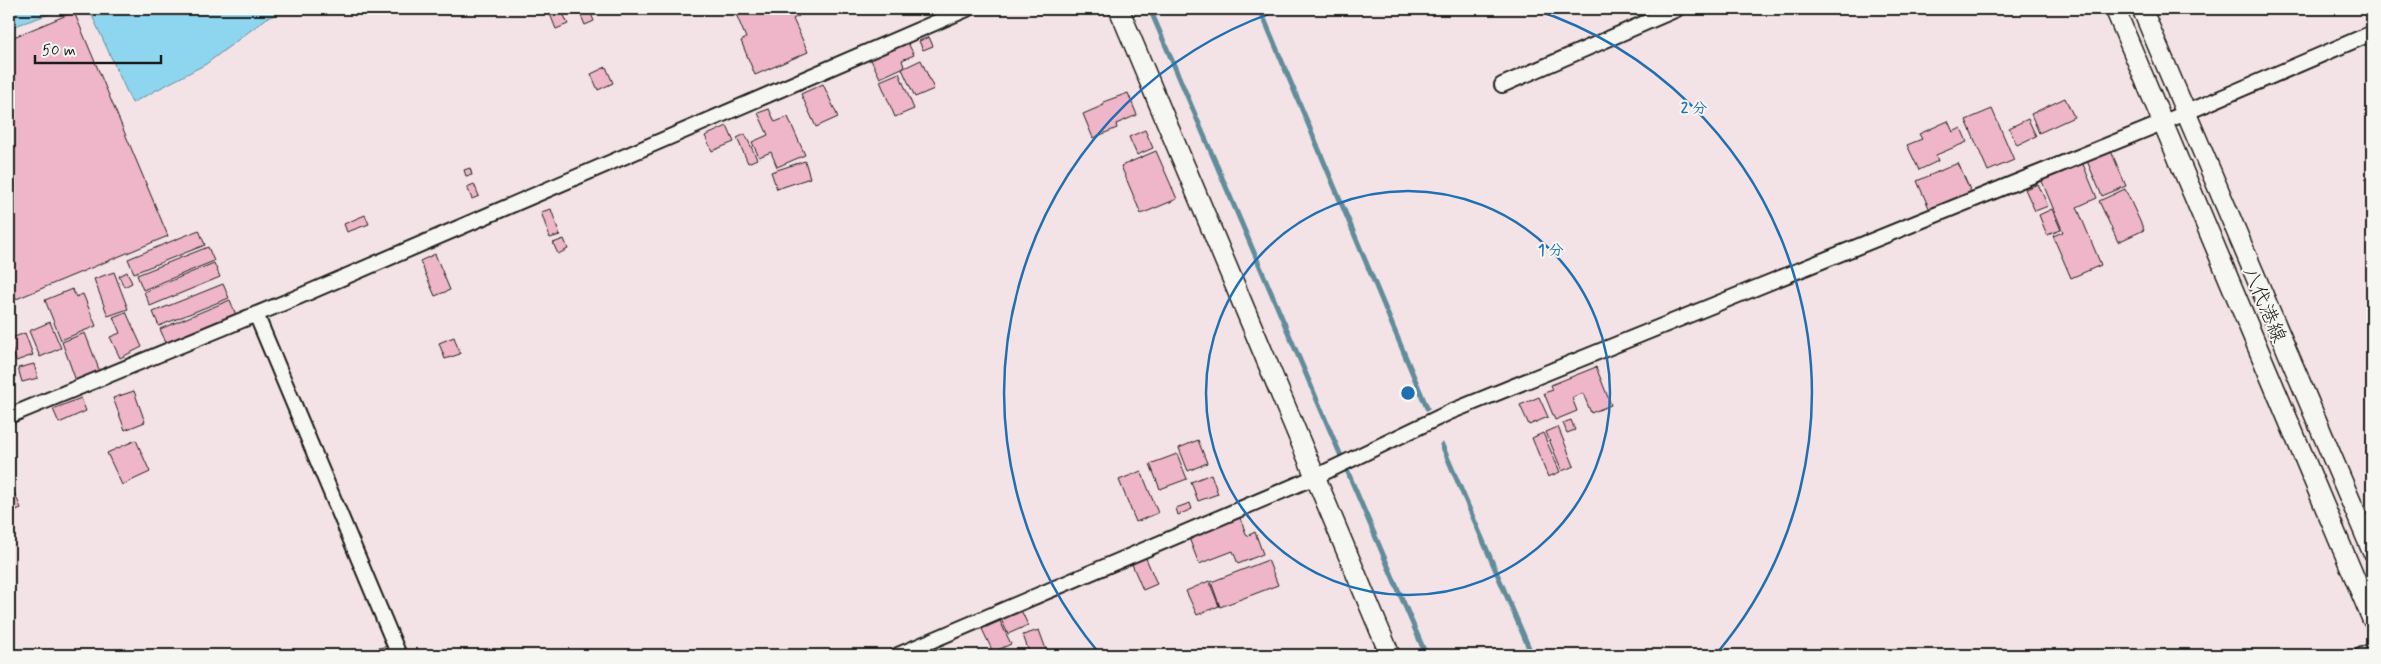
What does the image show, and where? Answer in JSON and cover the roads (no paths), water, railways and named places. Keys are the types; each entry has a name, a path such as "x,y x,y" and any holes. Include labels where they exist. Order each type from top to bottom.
{"main road":[{"path":"1118,9 1390,655"},
{"name":"八代港線","path":"2115,9 2372,619"},
{"name":"八代港線","path":"2142,9 2372,551"}],"street":[{"path":"9,416 256,314 967,9"},
{"path":"1502,85 1677,9"},
{"path":"898,655 1315,477 1450,412 2187,113 2372,32"},
{"path":"256,314 399,655"},
{"path":"2362,655 2372,651"}],"water":[{"path":"9,9 64,9 9,28"},
{"path":"89,9 291,9 267,18 206,64 132,103"}],"waterway":[{"path":"1150,9 1426,655"},
{"path":"1260,9 1427,408"},
{"path":"1442,445 1532,655"}]}
